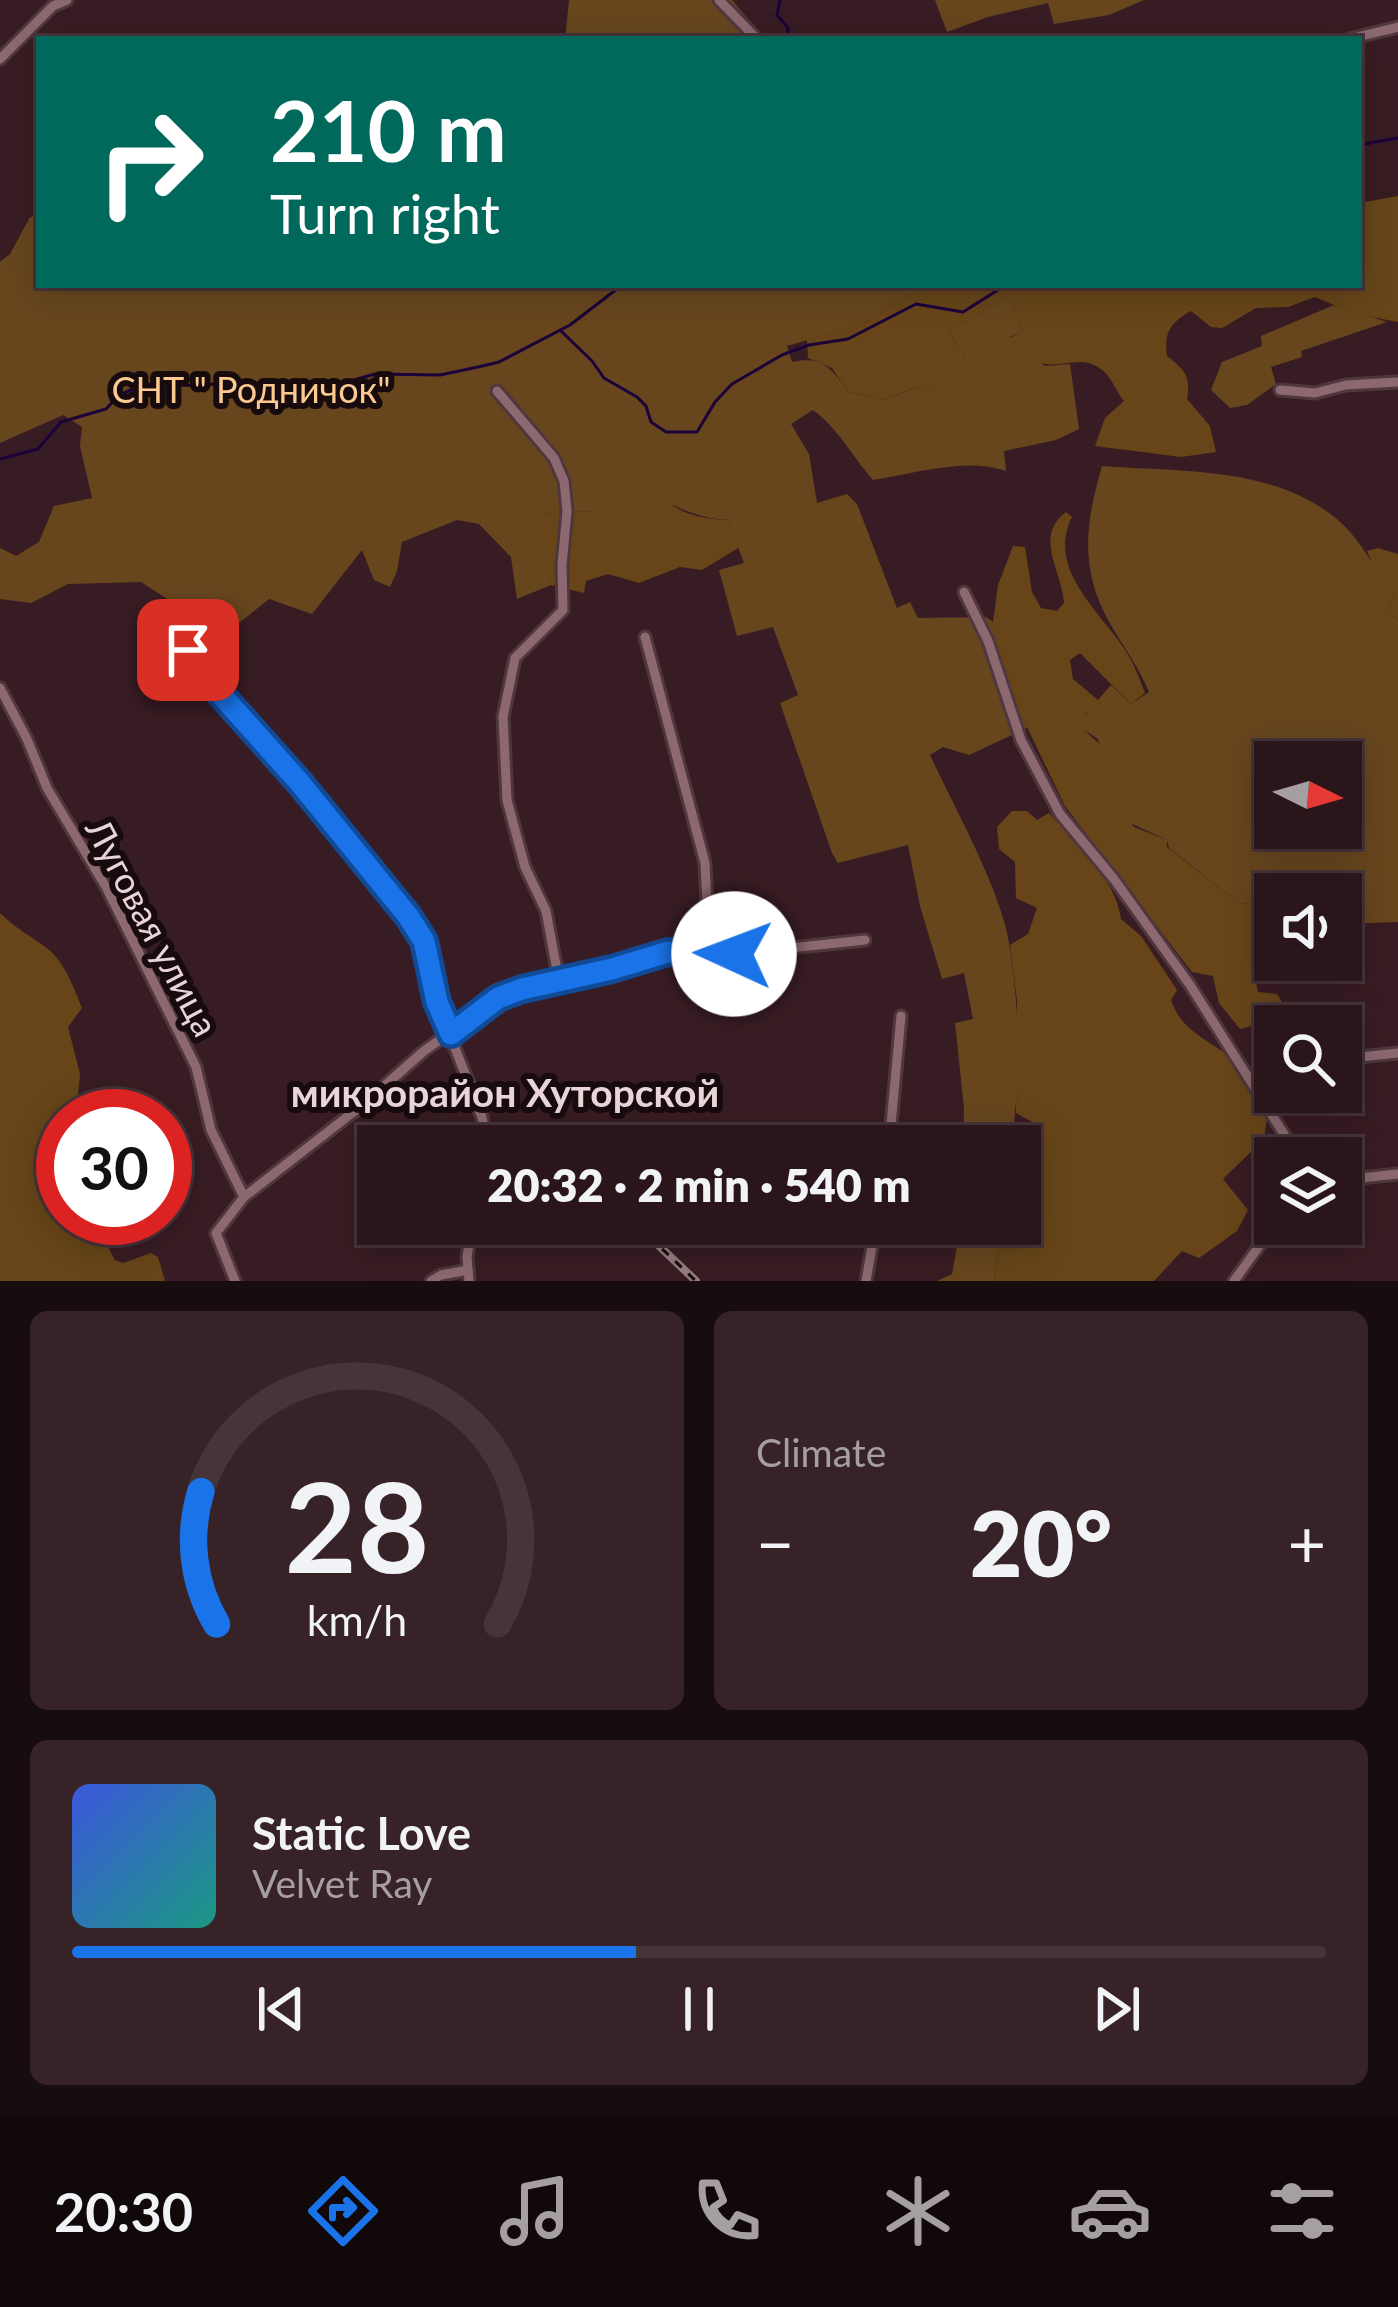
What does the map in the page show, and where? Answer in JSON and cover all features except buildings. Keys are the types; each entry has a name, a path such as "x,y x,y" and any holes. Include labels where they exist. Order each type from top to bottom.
{"street":[{"path":"0,59 53,6 67,0"},
{"path":"719,0 754,36"},
{"path":"1361,36 1398,27"},
{"path":"1280,390 1316,393 1346,385 1398,382"},
{"path":"497,391 554,458 564,481 563,610 514,658 503,717 507,800 525,867 546,911 559,981"},
{"path":"964,592 988,641 1021,740 1060,814 1169,955 1286,1137"},
{"path":"645,637 705,863 708,925 688,952"},
{"path":"188,650 424,941 437,1002 484,1125"},
{"name":"Луговая улица","path":"0,688 47,788 106,887 196,1067 211,1130 244,1197"},
{"path":"235,1281 216,1233 244,1197 498,998 668,952 734,954 865,940"},
{"path":"891,1125 901,1016"},
{"path":"1362,1057 1398,1053"},
{"path":"1362,1178 1398,1174"},
{"path":"430,1281 441,1274 469,1276 471,1245"},
{"path":"866,1281 872,1245"},
{"path":"1234,1281 1260,1245"}],"green space":[{"path":"569,0 732,0 762,36 565,36"},
{"path":"935,0 1144,0 1109,15 1054,24 1048,3 947,32"},
{"name":"СНТ \" Родничок\"","path":"36,216 36,288 931,288 917,290 860,325 787,346 792,362 819,362 848,392 884,400 915,388 935,393 965,357 949,331 1011,294 1021,333 1009,337 1045,366 1070,364 1079,429 1056,440 1004,451 1006,471 957,466 873,480 813,410 791,424 809,454 817,503 847,494 857,504 897,608 910,602 918,618 986,617 993,622 997,655 1027,728 969,755 943,747 930,755 987,874 1009,943 1018,1044 1013,1125 964,1125 955,1023 973,1019 964,973 942,979 908,845 838,863 832,853 780,703 798,695 773,627 737,636 719,570 744,563 728,520 675,506 595,458 593,511 540,514 551,585 517,599 511,557 479,524 457,520 402,542 390,587 374,580 362,550 312,614 269,599 239,623 192,615 141,582 68,584 31,603 0,599 0,548 16,556 39,542 54,506 92,498 80,446 82,427 63,415 0,443 0,262 10,254 30,217"},
{"path":"1334,305 1387,322 1301,351 1302,357 1271,367 1276,384 1247,405 1230,408 1211,390 1222,362 1262,346 1261,336"},
{"path":"1102,466 1195,471 1256,481 1313,502 1347,528 1394,595 1386,610 1398,620 1398,922 1362,923 1362,873 1254,873 1254,903 1240,904 1169,848 1167,840 1126,821 1114,801 1098,739 1084,730 1084,716 1089,713 1111,720 1098,700 1111,685 1131,704 1149,692 1101,605 1090,566 1089,528"},
{"path":"957,1245 999,1245 994,1281 937,1281 952,1274"}],"shaded area":[{"path":"1398,196 1398,322 1356,314 1315,297 1288,307 1256,308 1222,328 1211,327 1191,311 1173,324 1167,356 1185,374 1187,399 1210,426 1216,452 1181,457 1095,446 1105,418 1124,401 1105,373 1091,364 1047,364 1022,353 1008,338 1021,333 1011,295 949,331 973,380 935,393 914,388 884,400 848,392 832,368 808,358 807,340 860,325 917,290 931,288 1362,288 1362,202"},
{"path":"594,458 639,458 672,505 695,516 728,520 740,547 702,570 680,567 639,583 608,574 586,581 584,593 551,585 539,514 592,511"},
{"path":"1066,512 1072,517 1066,536 1070,571 1128,655 1145,693 1131,704 1080,653 1070,660 1073,679 1098,700 1112,720 1106,724 1088,713 1084,730 1112,755 1128,784 1114,801 1134,827 1167,840 1167,847 1240,904 1254,903 1254,981 1258,992 1277,994 1283,1004 1254,1005 1254,1025 1240,1029 1219,1003 1213,976 1192,972 1065,806 1012,696 997,655 993,622 998,585 1013,546 1025,547 1032,592 1041,608 1057,611 1064,603 1050,543 1056,522"},
{"path":"1378,548 1398,554 1398,620 1386,610 1394,595 1367,551"},
{"path":"1012,811 1027,811 1037,820 1049,813 1093,862 1118,904 1121,919 1141,936 1177,990 1171,1000 1180,1018 1230,1058 1254,1096 1254,1113 1264,1113 1267,1119 1264,1137 1254,1137 1254,1149 1223,1179 1248,1210 1237,1231 1199,1258 1182,1251 1154,1281 994,1281 999,1245 1041,1245 1043,1133 1041,1125 1016,1113 1017,1001 1010,945 1028,934 1037,908 1016,898 1015,862 999,849 997,827"},
{"path":"0,913 54,955 82,1008 68,1027 80,1074 79,1089 36,1089 36,1245 107,1245 115,1260 123,1263 151,1253 158,1257 165,1281 0,1281"}],"waterway":[{"path":"780,0 777,15 788,28 788,36"},
{"path":"1362,144 1398,138"},
{"path":"0,459 38,449 61,422 106,409 119,395 138,387 149,392 154,384 202,386 234,380 312,392 375,374 440,375 499,362 570,325 618,288"},
{"path":"560,330 604,378 646,406 651,422 666,432 697,432 732,384 782,355 848,339 916,304 963,312 1001,288"}],"railway":[{"path":"658,1245 696,1281"}],"district":[{"name":"микрорайон Хуторской","path":"505,1092"}],"route":[{"path":"188,650 408,916 424,941 437,1002 451,1034 498,998 522,989 668,952 734,954"}]}
